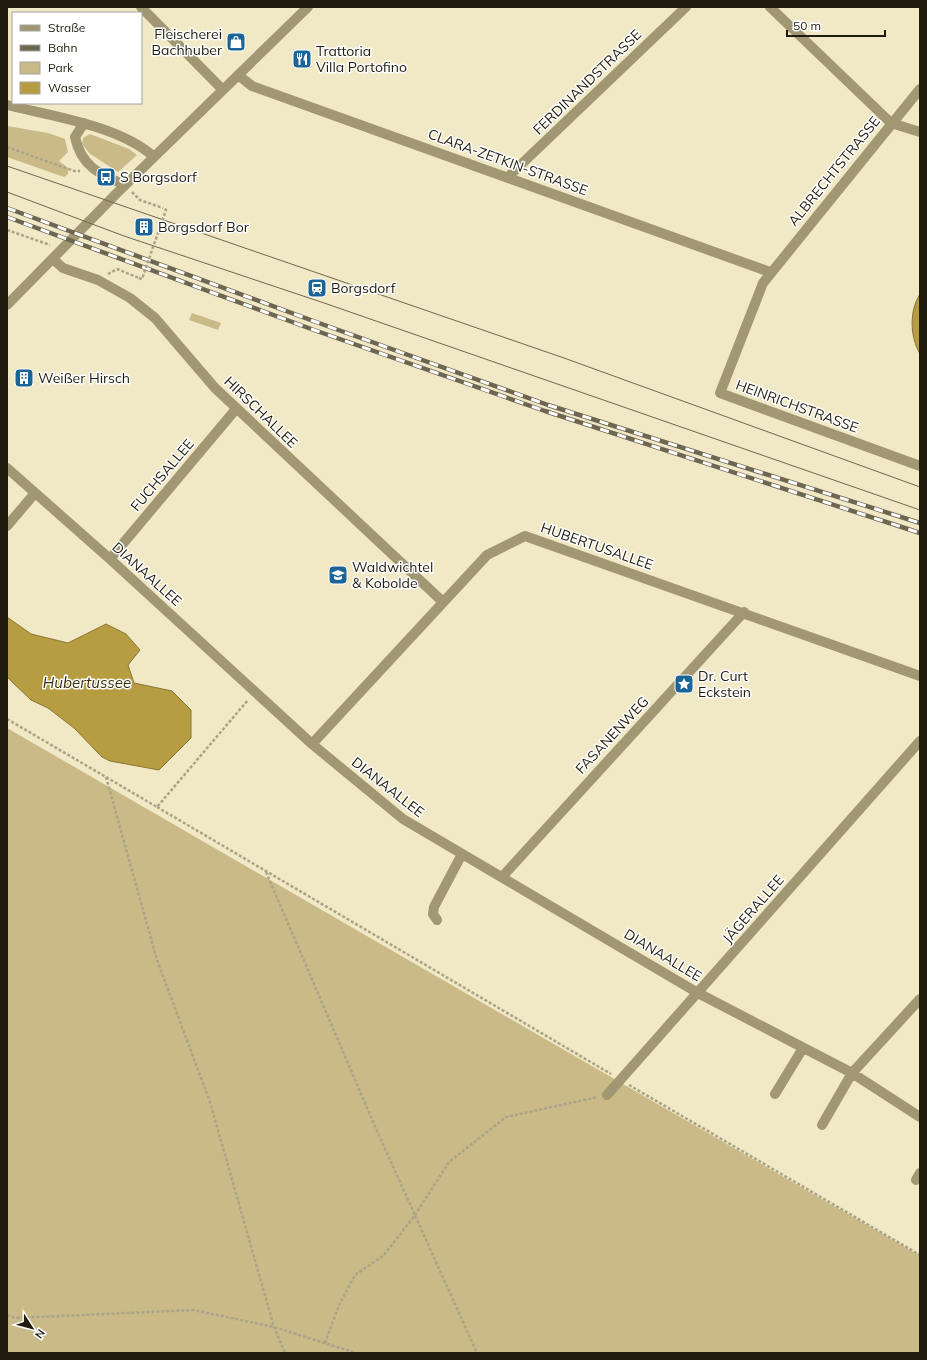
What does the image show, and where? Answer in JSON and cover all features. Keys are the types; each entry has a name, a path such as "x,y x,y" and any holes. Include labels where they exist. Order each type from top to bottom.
{"street":[{"path":"140,7 223,90"},
{"path":"7,305 125,185 308,7"},
{"name":"FERDINANDSTRASSE","path":"508,177 686,7"},
{"path":"770,7 891,123 920,132"},
{"name":"CLARA-ZETKIN-STRASSE","path":"238,75 252,86 770,272"},
{"name":"ALBRECHTSTRASSE","path":"770,272 920,89"},
{"path":"7,105 84,123 141,146 154,157"},
{"path":"84,123 75,137 78,150 91,168 125,185"},
{"name":"HIRSCHALLEE","path":"53,259 66,269 98,280 130,298 155,318 215,388 236,409 442,601"},
{"name":"HEINRICHSTRASSE","path":"770,272 763,282 720,393 920,466"},
{"name":"FUCHSALLEE","path":"110,559 236,409"},
{"name":"DIANAALLEE","path":"7,468 110,559 312,744 402,819 502,876 698,992 852,1073 920,1117"},
{"path":"7,526 35,493"},
{"name":"HUBERTUSALLEE","path":"312,744 442,601 487,555 524,536 744,612 920,676"},
{"name":"FASANENWEG","path":"502,876 744,612"},
{"name":"JÄGERALLEE","path":"608,1095 920,741"},
{"path":"437,920 433,914 434,907 462,854"},
{"path":"822,1125 852,1073 920,999"},
{"path":"775,1094 803,1048"}],"path":[{"path":"7,147 74,171 81,171 91,168"},
{"path":"117,269 142,279 159,233 166,210 140,200"},
{"path":"7,230 64,247"},
{"path":"157,806 255,692"},
{"path":"7,719 920,1255"},
{"path":"106,777 157,960 210,1102 274,1327 285,1353"},
{"path":"266,871 415,1215 477,1353"},
{"path":"325,1343 339,1305 355,1275 384,1254 415,1215 449,1162 506,1117 608,1095"},
{"path":"7,1315 16,1318 193,1310 274,1327 356,1353"}],"green space":[{"path":"7,126 48,133 65,139 68,152 59,161 68,168 68,174 64,177 7,157"},
{"path":"90,134 129,149 137,155 118,172 89,153 82,144 83,138"},
{"path":"192,313 221,323 218,330 189,320"},
{"path":"7,728 917,1254 920,1251 920,1353 7,1353"}],"water":[{"path":"920,294 920,354 914,340 912,324 914,308"},
{"name":"Hubertussee","path":"7,617 31,634 68,643 106,624 126,634 140,650 128,665 134,683 172,691 191,710 191,738 159,770 110,761 102,757 74,728 48,708 31,700 7,677"}],"tram line":[{"path":"7,166 564,358 920,487"},
{"path":"7,192 124,236 327,304 920,510"}],"railway":[{"path":"7,208 316,322 548,405 920,523"},
{"path":"7,217 314,330 545,411 920,533"}],"place":[{"name":"Fleischerei Bachhuber","path":"236,42"},
{"name":"Trattoria Villa Portofino","path":"302,59"},
{"name":"S Borgsdorf","path":"106,177"},
{"name":"Borgsdorf Bor","path":"144,227"},
{"name":"Borgsdorf","path":"317,288"},
{"name":"Weißer Hirsch","path":"24,378"},
{"name":"Waldwichtel & Kobolde","path":"338,575"},
{"name":"Dr. Curt Eckstein","path":"684,684"}]}
